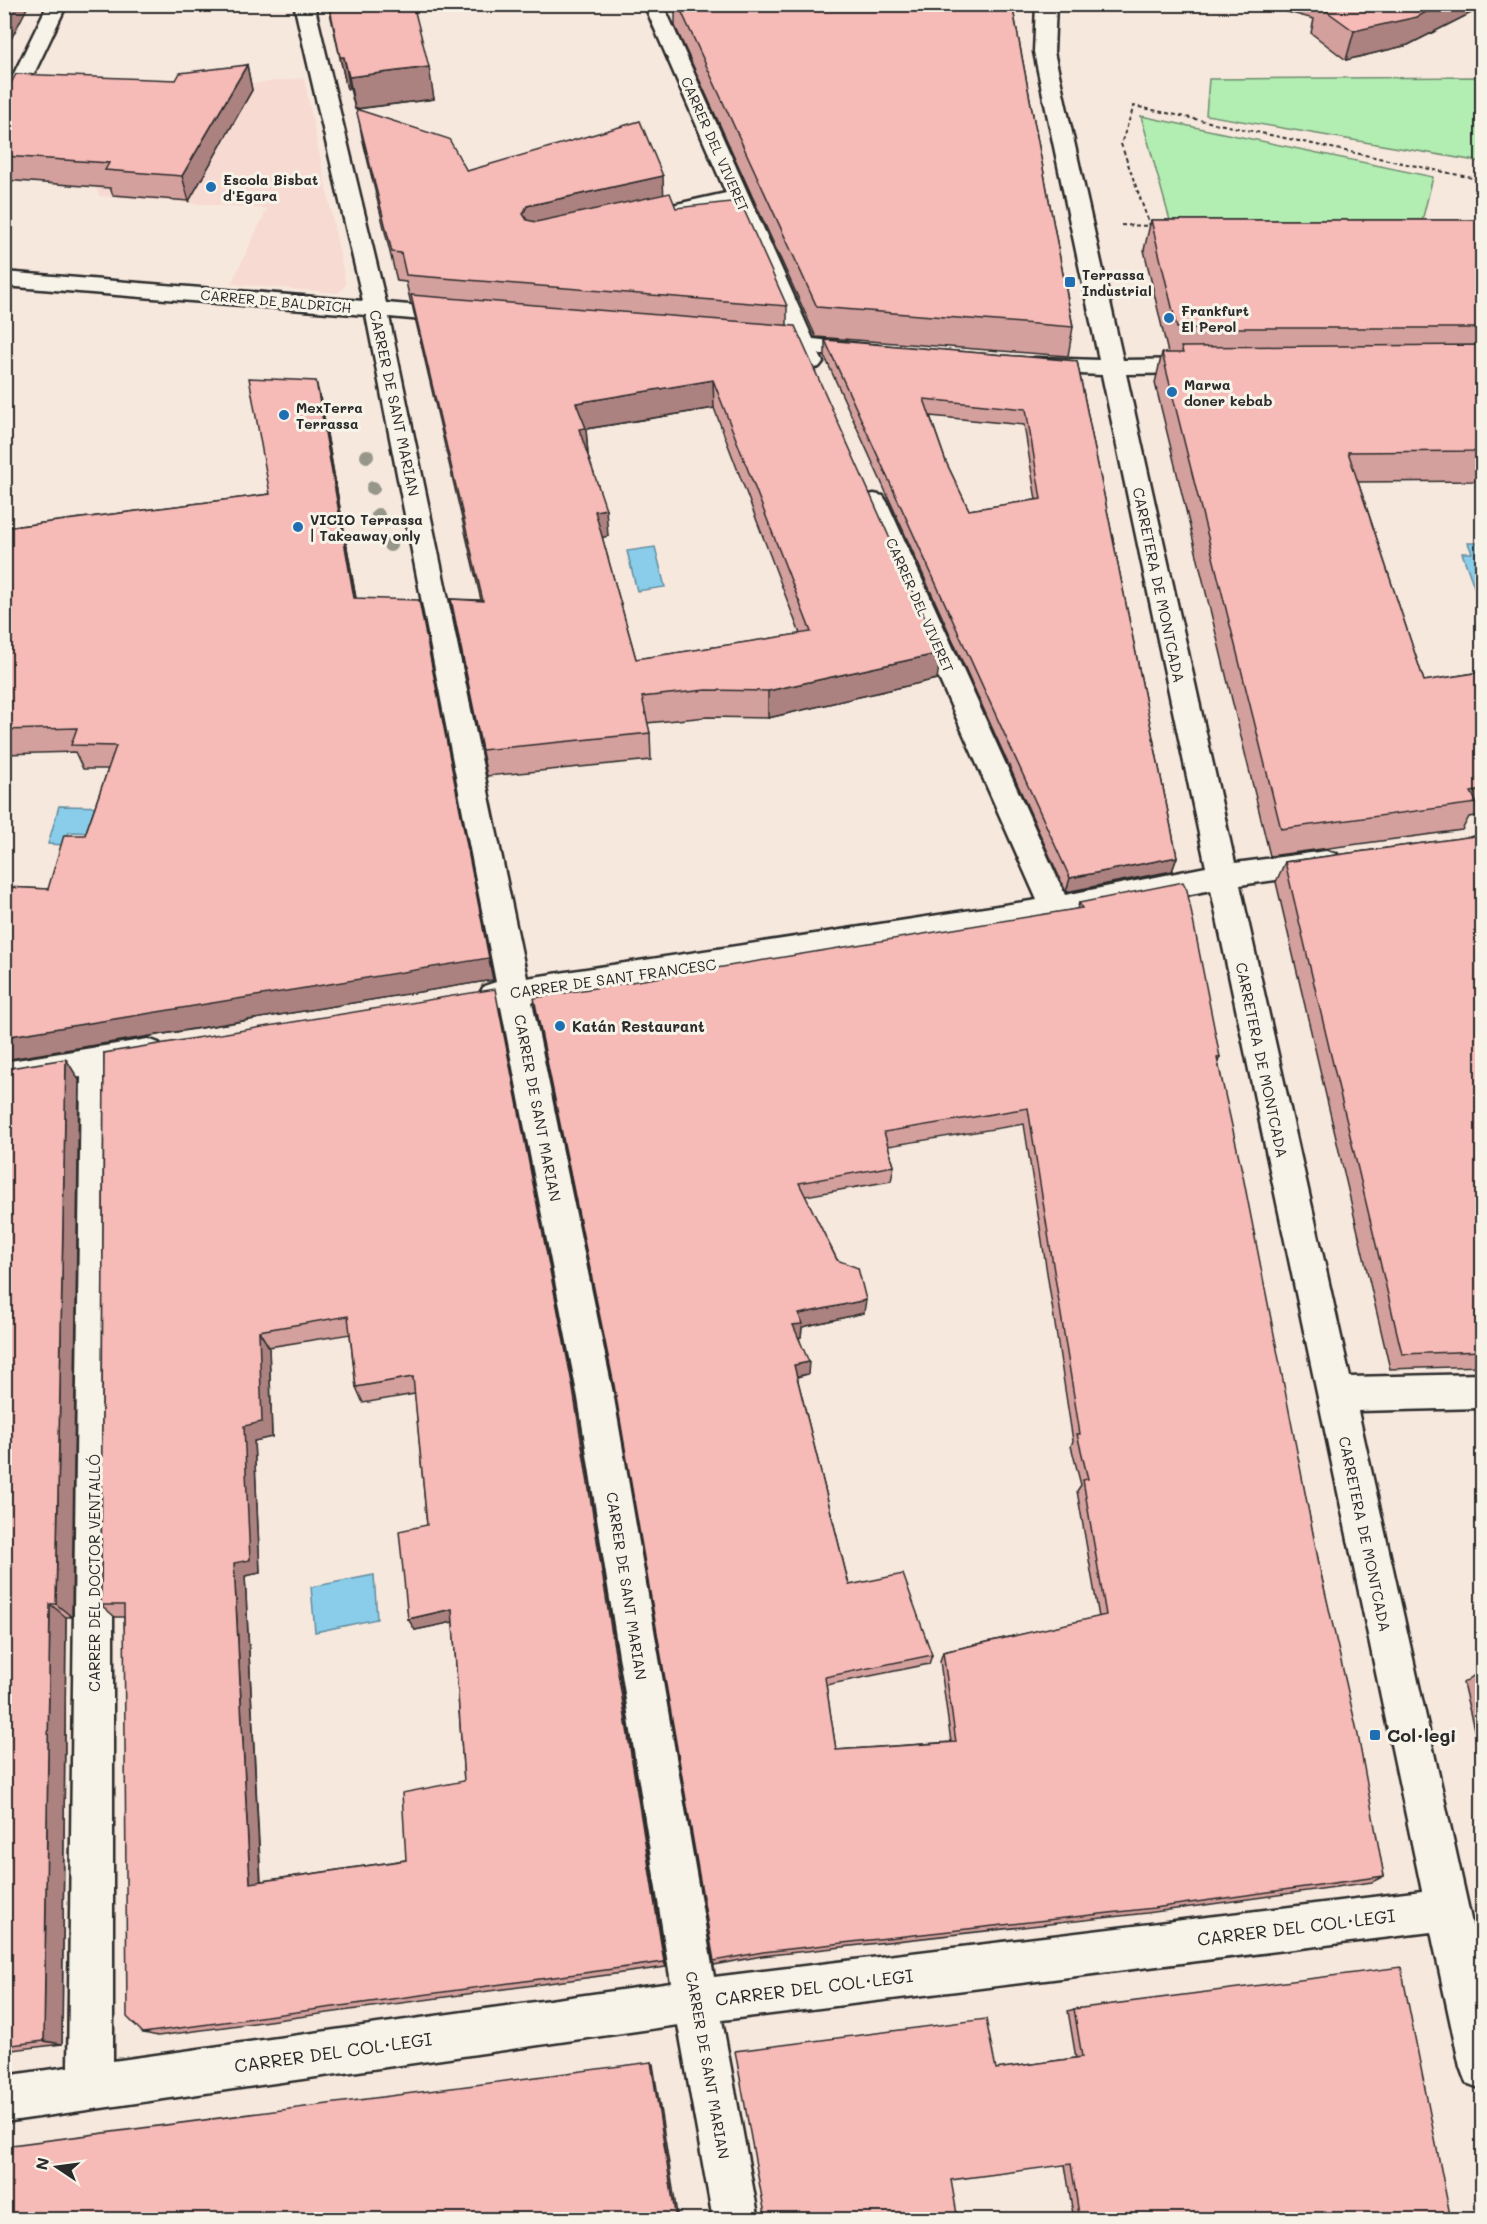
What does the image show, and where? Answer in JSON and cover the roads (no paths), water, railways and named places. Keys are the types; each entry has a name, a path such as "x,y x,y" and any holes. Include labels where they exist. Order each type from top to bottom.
{"street":[{"path":"4,116 58,4"},
{"name":"CARRER DE SANT MARIAN","path":"304,4 376,309 596,1398 696,2001 736,2220"},
{"name":"CARRER DEL VIVERET","path":"653,4 818,378"},
{"name":"CARRETERA DE MONTCADA","path":"1025,4 1035,40 1044,52"},
{"name":"CARRETERA DE MONTCADA","path":"1046,4 1044,52 1447,1909 1480,2047"},
{"path":"639,219 738,197"},
{"name":"CARRER DE BALDRICH","path":"4,279 483,319"},
{"path":"732,340 895,353"},
{"path":"1008,363 1074,368 1226,367"},
{"name":"CARRER DEL VIVERET","path":"862,476 1056,909"},
{"name":"CARRER DE SANT FRANCESC","path":"468,999 596,982 1056,909 1222,876 1352,859"},
{"path":"4,1076 178,1047"},
{"name":"CARRER DEL DOCTOR VENTALLÓ","path":"90,2086 97,1060"},
{"path":"1335,1395 1482,1392"},
{"name":"CARRER DEL COL·LEGI","path":"4,2099 696,2001 1447,1909"}],"water":[{"path":"1468,543 1482,543 1482,609 1462,553 1472,553"},
{"path":"655,547 665,587 637,591 627,551"},
{"path":"59,806 114,807 107,833 69,832 65,845 48,844"},
{"path":"374,1575 377,1619 315,1632 311,1587"}],"place":[{"name":"Escola Bisbat d'Egara","path":"211,187"},
{"name":"Terrassa Industrial","path":"1070,282"},
{"name":"Frankfurt El Perol","path":"1169,318"},
{"name":"Marwa doner kebab","path":"1172,392"},
{"name":"MexTerra Terrassa","path":"284,415"},
{"name":"VICIO Terrassa | Takeaway only","path":"298,527"},
{"name":"Katán Restaurant","path":"560,1026"},
{"name":"Col·legi","path":"1375,1735"}]}
